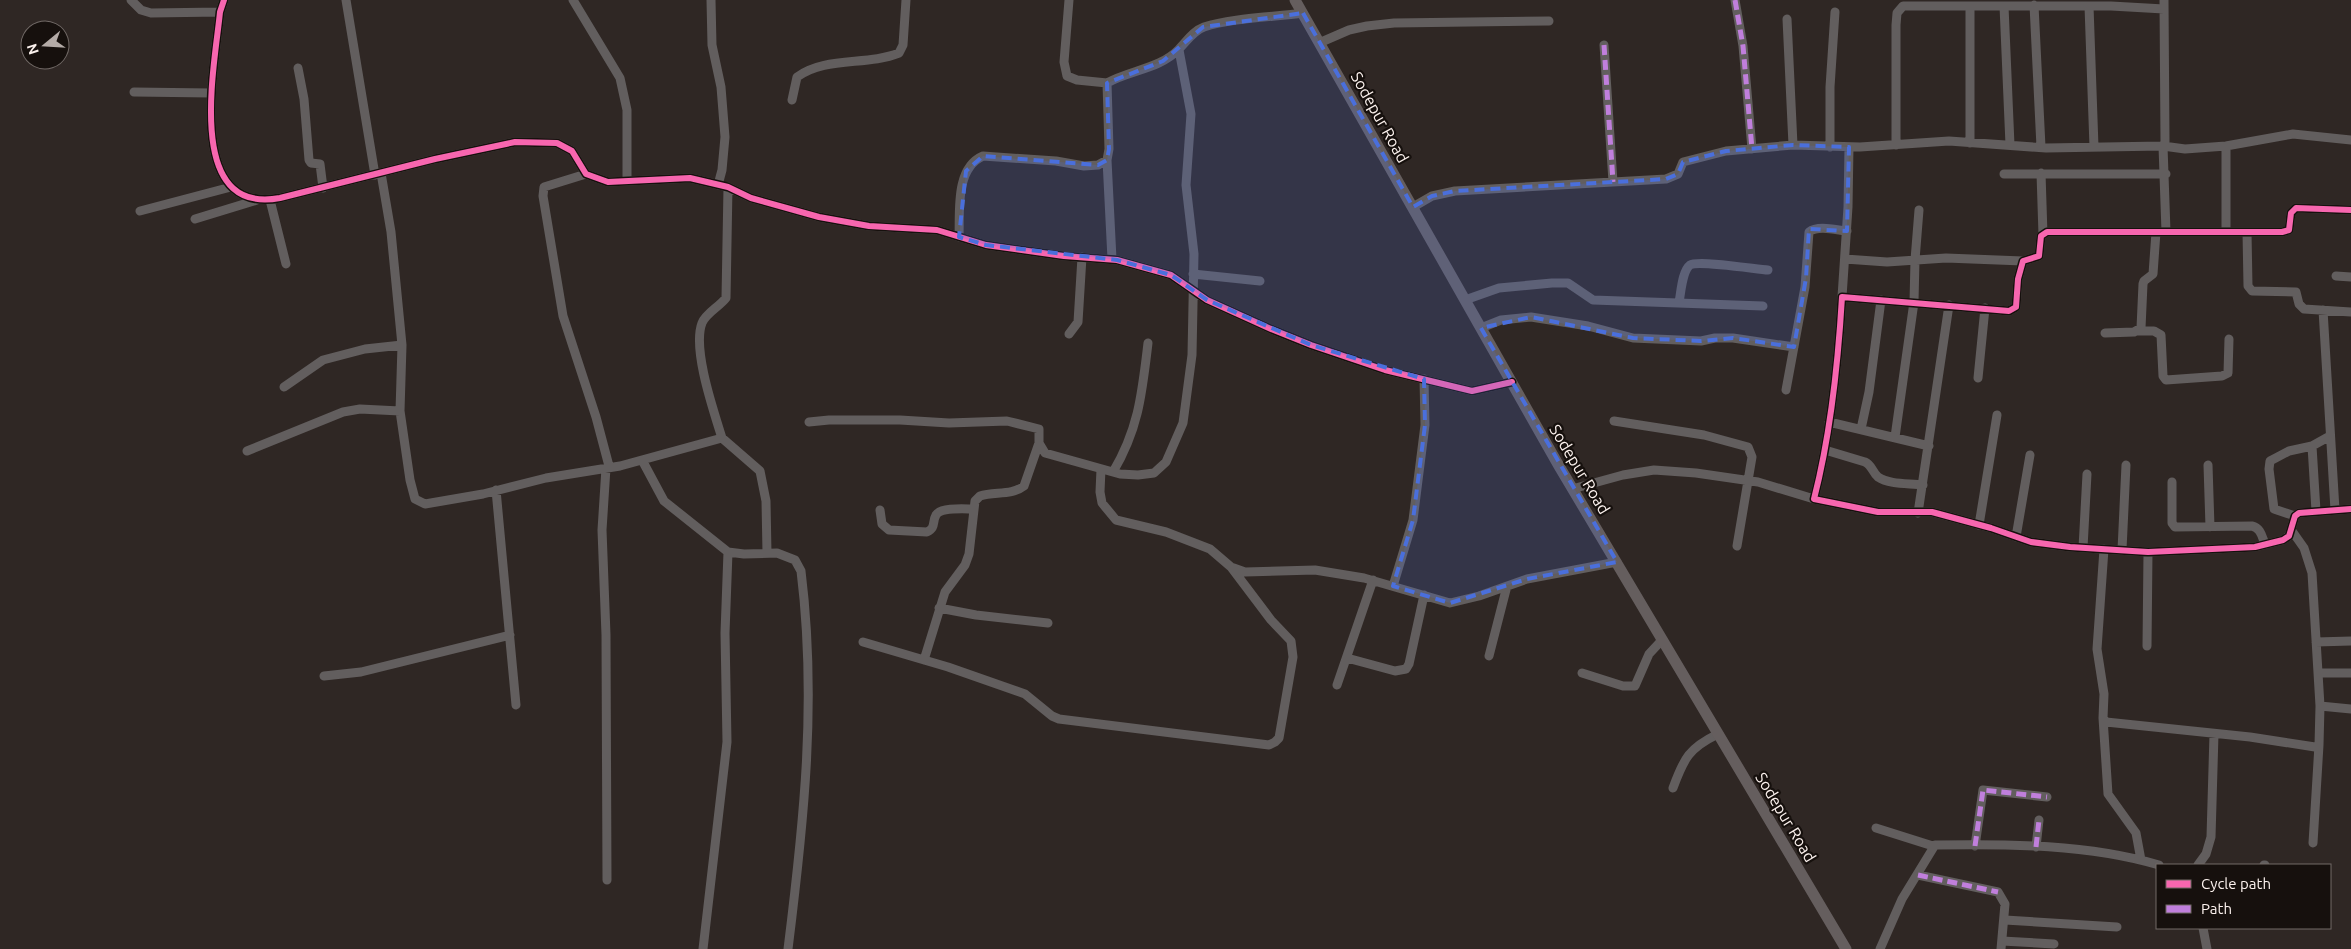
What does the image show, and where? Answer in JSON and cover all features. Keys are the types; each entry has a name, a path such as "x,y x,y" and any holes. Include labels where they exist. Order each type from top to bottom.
{"main road":[{"name":"Sodepur Road","path":"1295,0 1572,489 1846,949"}],"street":[{"path":"131,0 142,10 151,13 220,12"},
{"path":"224,0 220,12 211,93 213,147 219,166 231,187 249,198 265,200"},
{"path":"346,0 378,174 391,232 402,344 400,411 410,480 415,499 425,504 546,478 620,466 722,438"},
{"path":"573,0 620,78 627,110 627,181"},
{"path":"711,0 712,46 721,87 725,137 722,170 718,185"},
{"path":"792,100 797,77 806,71 830,65 887,58 899,53 903,45 906,0"},
{"path":"1069,0 1064,62 1067,76 1077,80 1107,83 1122,74 1146,68 1163,61 1179,50 1188,37 1203,27 1303,13"},
{"path":"1735,0 1742,46 1752,149"},
{"path":"1896,145 1897,13 1899,8 1908,2 1970,6 2004,6 2020,3 2089,6 2164,4 2165,143 2163,146 2166,174 2166,232"},
{"path":"2034,5 2041,147"},
{"path":"1970,6 1970,143"},
{"path":"2004,6 2010,145"},
{"path":"2089,6 2094,146"},
{"path":"1830,146 1830,87 1835,12"},
{"path":"1787,19 1793,145"},
{"path":"1320,43 1349,30 1394,23 1549,21"},
{"path":"1604,46 1614,182"},
{"path":"1039,443 1044,453 1101,469 1138,475 1154,473 1166,462 1183,423 1192,355 1193,274 1192,230 1186,185 1191,114 1179,50"},
{"path":"298,68 304,99 309,160 311,163 320,164 323,188"},
{"path":"1107,83 1109,149 1107,160 1112,259"},
{"path":"134,92 211,93"},
{"path":"1412,208 1432,196 1455,191 1666,179 1678,174 1683,162 1726,151 1793,145 1849,147 1949,141 2041,147 2163,146 2185,149 2226,146 2293,134 2351,140"},
{"path":"195,219 435,158 515,142 556,142 572,151 586,174"},
{"path":"2226,146 2226,231"},
{"path":"1814,499 1825,450 1837,374 1847,231 1849,147"},
{"path":"959,237 961,196 966,171 976,159 983,156 1019,158 1056,161 1084,166 1098,165 1107,160"},
{"path":"1845,259 1887,262 1946,258 2023,260 2039,256 2042,235 2041,173"},
{"path":"607,880 606,635 602,530 607,467 596,417 563,316 543,196 544,187 586,174 608,182 690,178 728,187 751,198 819,217 869,226 937,230 986,245 1112,259 1170,275 1192,288 1207,300 1303,342 1385,370 1472,391 1512,382"},
{"path":"2004,174 2166,174"},
{"path":"140,211 231,187"},
{"path":"728,187 726,298 705,318 700,330 706,382 722,438 760,471 766,501 767,553"},
{"path":"265,200 286,264"},
{"path":"2042,235 2047,232 2282,232 2289,230 2291,213 2296,208 2351,210"},
{"path":"1895,437 1914,302 1919,210"},
{"path":"1786,390 1805,287 1809,232 1814,229 1847,231"},
{"path":"2139,331 2142,323 2143,284 2153,274 2156,232"},
{"path":"2247,232 2249,289 2257,292 2296,292 2301,307 2351,312"},
{"path":"1069,334 1078,322 1082,257"},
{"path":"1842,297 2009,311 2014,309 2023,260"},
{"path":"1679,302 1686,272 1689,266 1693,264 1705,263 1768,270"},
{"path":"1193,274 1260,281"},
{"path":"2336,276 2351,277"},
{"path":"1465,300 1499,288 1568,283 1593,300 1763,306"},
{"path":"1861,429 1870,392 1881,300"},
{"path":"1918,513 1950,305"},
{"path":"1978,378 1985,308"},
{"path":"2323,310 2335,510"},
{"path":"1481,328 1501,320 1531,317 1588,326 1632,338 1701,341 1715,338 1733,338 1794,347"},
{"path":"2105,333 2154,331 2161,335 2162,376 2166,380 2228,373 2229,339"},
{"path":"1113,472 1128,447 1136,420 1142,395 1148,342"},
{"path":"284,387 322,360 366,349 402,344"},
{"path":"1393,586 1413,520 1425,425 1424,379"},
{"path":"247,452 343,412 360,409 400,411"},
{"path":"1979,525 1997,415"},
{"path":"809,422 829,420 900,420 949,424 1007,421 1039,429 1039,443 1024,486 1019,490 1008,493 980,496 973,509 969,554 965,565 945,592 924,660"},
{"path":"1614,421 1704,435 1748,447 1752,457 1737,546"},
{"path":"1829,422 1929,446"},
{"path":"2295,516 2274,509 2269,464 2274,458 2289,451 2312,446 2330,436"},
{"path":"2312,446 2316,511"},
{"path":"1825,450 1870,464 1879,478 1923,485"},
{"path":"2016,537 2030,455"},
{"path":"642,460 664,501 728,552 744,554 778,553 795,560 801,571 809,716 805,798 788,949"},
{"path":"2122,550 2126,465"},
{"path":"2208,466 2210,527"},
{"path":"863,642 924,660 1025,694 1052,716 1059,718 1268,745 1275,742 1279,738 1293,657 1291,641 1271,620 1231,567 1210,549 1166,532 1116,520 1102,503 1100,492 1101,469"},
{"path":"1572,489 1624,475 1654,470 1696,473 1748,480 1814,499 1878,512 1932,512 2031,542 2083,548 2148,552 2265,544 2283,540 2289,536 2295,516 2299,513 2351,509"},
{"path":"2083,548 2087,474"},
{"path":"2172,482 2172,523 2175,527 2252,526 2257,527 2265,544"},
{"path":"496,490 516,705"},
{"path":"880,510 884,528 917,532 931,530 936,515 940,512 973,509"},
{"path":"2292,531 2310,562 2316,642 2320,706 2314,843"},
{"path":"2104,549 2097,649 2104,694 2103,718 2108,794 2136,833 2141,860"},
{"path":"703,949 727,742 725,633 728,552"},
{"path":"2147,646 2148,552"},
{"path":"1231,567 1245,572 1315,570 1373,580 1450,602 1527,579 1617,562"},
{"path":"1337,685 1373,580"},
{"path":"1489,656 1507,586"},
{"path":"1347,658 1395,671 1406,669 1409,664 1424,595"},
{"path":"939,608 976,615 1048,623"},
{"path":"324,676 361,672 510,635"},
{"path":"1582,673 1623,686 1635,686 1649,654 1662,640"},
{"path":"2316,642 2351,641"},
{"path":"2318,673 2351,673"},
{"path":"2320,706 2351,709"},
{"path":"2103,718 2106,722 2114,724 2319,745"},
{"path":"1673,788 1681,765 1698,743 1718,734"},
{"path":"2199,864 2206,854 2212,837 2214,734"},
{"path":"1975,846 1983,790 2047,797"},
{"path":"2036,847 2039,820"},
{"path":"1876,828 1933,846 2036,847 2105,852 2156,864"},
{"path":"1880,949 1902,899 1918,875 1933,846"},
{"path":"1918,875 1998,892 2005,904 2002,945 2054,944"},
{"path":"2005,920 2117,928"},
{"path":"2203,929 2207,949"}],"highlighted area":[{"path":"1303,13 1413,207 1432,196 1455,191 1666,179 1678,174 1683,162 1726,151 1793,145 1849,147 1847,231 1809,229 1806,278 1794,347 1733,338 1701,341 1633,338 1531,317 1481,328 1617,562 1527,579 1450,603 1393,586 1413,520 1425,425 1424,379 1311,345 1207,300 1171,275 1117,260 986,245 959,237 966,171 983,156 1098,165 1107,160 1109,149 1107,83 1163,61 1203,27 1240,21"}],"marked path":[{"path":"1735,0 1743,46 1752,149"},
{"path":"1604,45 1613,182"},
{"path":"1975,846 1983,790 2047,797"},
{"path":"2036,847 2039,820"},
{"path":"1918,875 1998,892"}],"cycle path":[{"path":"224,0 220,12 214,66 211,99 212,132 217,161 229,184 249,197 280,198 435,159 515,142 557,143 572,151 586,174 608,182 690,178 728,187 751,198 819,217 869,226 937,230 986,245 1064,256 1117,260 1171,275 1207,300 1271,329 1311,345 1385,370 1472,391 1512,382"},
{"path":"2351,210 2296,208 2291,213 2289,230 2282,232 2047,232 2041,236 2039,256 2023,261 2018,279 2016,307 2009,311 1842,297 1833,399 1814,499 1878,512 1932,512 1991,528 2031,542 2070,547 2148,552 2255,547 2283,540 2289,536 2295,516 2299,513 2351,509"}]}
